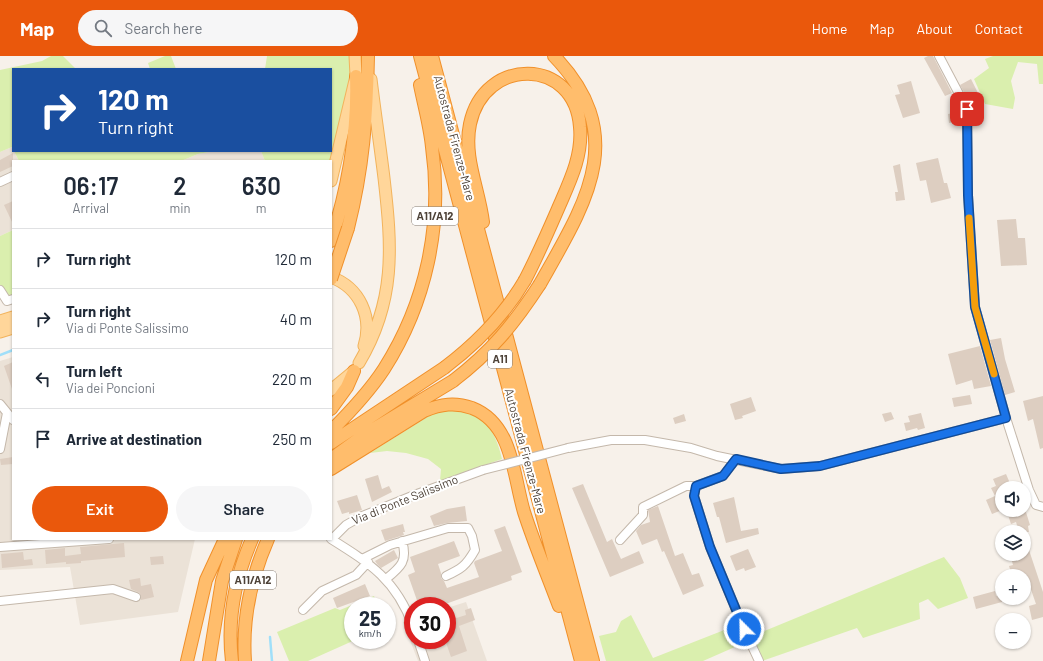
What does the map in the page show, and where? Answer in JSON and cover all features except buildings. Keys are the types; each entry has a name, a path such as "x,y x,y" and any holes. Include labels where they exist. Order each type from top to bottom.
{"highway":[{"path":"332,240 342,226 360,176 366,116 368,56"},
{"name":"A11/A12","path":"332,430 361,399 384,369 419,297 429,261 435,218 434,168 428,124 413,56"},
{"name":"Autostrada Firenze-Mare","path":"420,56 580,661"},
{"name":"Autostrada Firenze-Mare","path":"432,56 593,661"},
{"path":"332,458 364,435 452,381 470,367 502,337 524,309 540,284 584,203 593,177 595,156 592,120 584,99 570,74 554,56"},
{"path":"332,442 444,368 474,344 507,309 525,280 540,252 567,188 577,160 580,137 579,118 570,96 558,83 542,76 517,74 489,87 478,102 470,122 468,136 469,152 482,211 490,272"},
{"path":"332,273 342,226 352,148 356,112 356,76"},
{"path":"332,408 347,387 356,367"},
{"path":"332,468 424,411 436,406 448,404 466,406 489,418 501,431 505,441 524,512 580,661"},
{"path":"187,661 216,540"},
{"path":"206,580 225,540"},
{"path":"209,661 222,581 236,540"},
{"name":"A11/A12","path":"232,661 231,629 235,586 252,540"},
{"name":"A11/A12","path":"245,661 245,622 248,604 255,574 268,540"}],"main road":[{"path":"332,177 356,76 355,56"},
{"path":"332,389 356,367 373,337 387,290 390,232 368,56"},
{"path":"332,278 339,281 352,290 365,311 367,336 356,367"},
{"path":"0,321 12,318"},
{"path":"0,332 12,328"}],"street":[{"path":"939,56 967,109 968,195 975,307 1006,418 1029,490 1036,505 1043,507"},
{"path":"0,182 12,176"},
{"path":"0,290 7,301 12,299"},
{"path":"0,404 12,419"},
{"path":"0,449 7,413"},
{"path":"620,540 643,515 643,508 686,486 696,486 723,476 736,459 781,469 820,466 1006,418"},
{"name":"Via di Ponte Salissimo","path":"332,538 346,524 417,494 483,470 568,448 611,440 645,440 691,448 736,459"},
{"path":"696,486 694,496 710,547 759,661"},
{"path":"303,610 322,592 356,575 365,560 390,545 448,528 468,528 472,536 475,550 468,563 460,570 446,576"},
{"path":"0,547 95,540"},
{"path":"332,540 365,560 386,579 404,606"},
{"path":"386,579 399,568 405,557 402,541"},
{"path":"0,601 114,589 136,598"},
{"path":"421,649 425,661"}],"shaded area":[{"path":"12,147 12,152 14,152 18,160 12,160 12,230 0,236 0,152"},
{"path":"209,152 261,152 265,160 183,160 198,154"},
{"path":"12,357 12,540 195,540 178,612 80,625 70,567 0,570 0,361"},
{"path":"466,602 487,661 418,661 413,649 456,649 456,605"}],"green space":[{"path":"51,56 63,56 75,68 12,68 12,147 0,152 0,70 42,61"},
{"path":"165,56 171,56 176,68 150,68 148,63"},
{"path":"267,56 350,56 350,82 331,160 265,160 261,152 332,152 332,68 265,68"},
{"path":"993,56 1043,56 1043,84 1039,84 1037,64 1018,62 1011,81 1015,98 1013,109 985,104 974,79 989,68 985,59"},
{"path":"14,152 209,152 198,154 183,160 18,160"},
{"path":"12,230 12,298 10,299 0,287 0,236"},
{"path":"452,409 471,412 477,415 488,425 498,445 502,459 440,481 441,469 428,459 406,453 387,451 370,453 437,411"},
{"path":"944,557 960,578 968,598 938,609 928,599 919,603 920,619 863,638 857,628 762,661 752,636"},
{"path":"335,608 340,610 344,608 344,645 308,661 289,661 277,632"},
{"path":"631,615 653,658 737,625 744,643 703,661 606,661 599,636 616,632 621,621"}],"waterway":[{"path":"0,355 12,350"},
{"path":"270,637 272,661"}],"slow traffic":[{"path":"969,218 975,307 994,374"}],"route":[{"path":"744,629 710,547 694,496 696,486 723,476 736,459 781,469 820,466 1006,418 975,307 968,195 967,109"}]}
